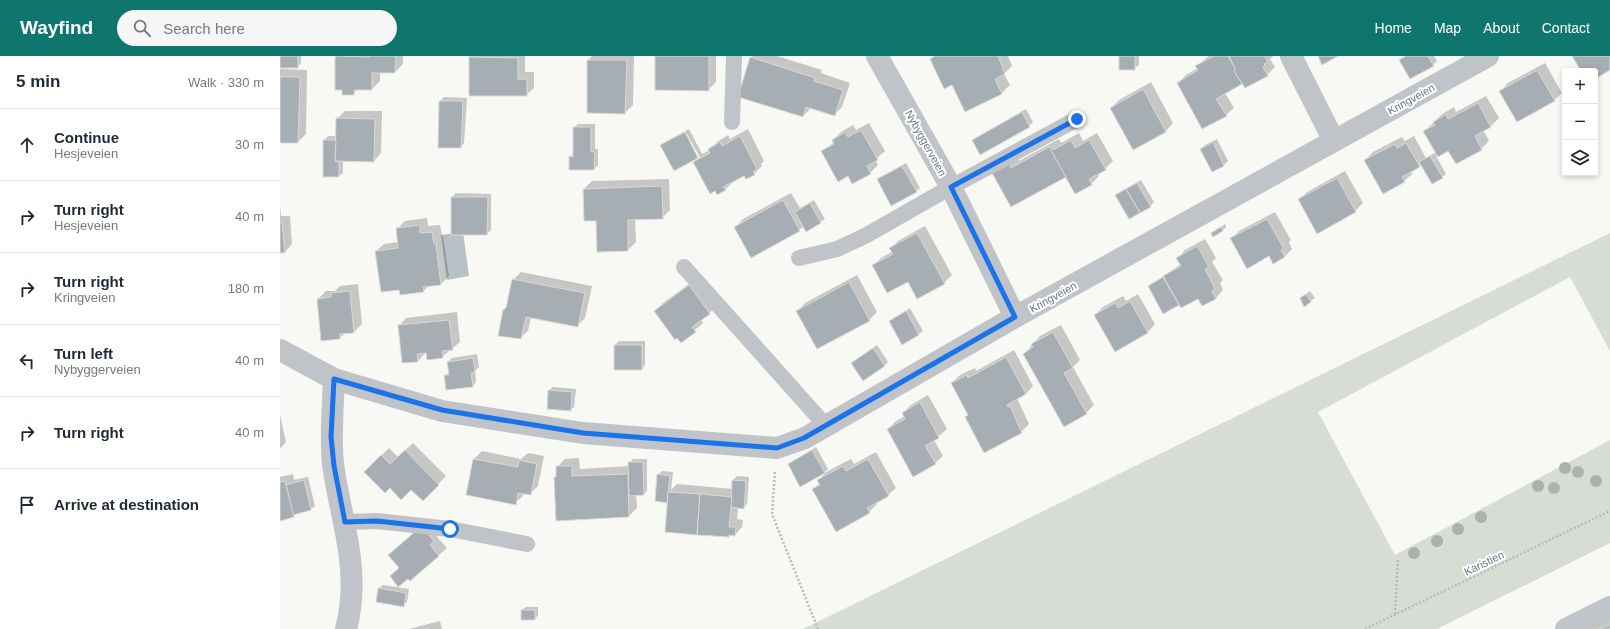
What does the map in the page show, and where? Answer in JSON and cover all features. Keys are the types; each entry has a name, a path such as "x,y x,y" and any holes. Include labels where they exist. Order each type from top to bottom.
{"street":[{"name":"Nybyggerveien","path":"876,56 951,187 1015,317"},
{"path":"1290,56 1334,141"},
{"name":"Kringveien","path":"280,350 334,379 442,410 583,433 777,448 804,438 826,426 1015,317 1488,56"},
{"path":"334,379 331,437 334,466 351,560 352,587 349,620 346,629"},
{"path":"1566,629 1610,607"}],"lane":[{"path":"732,122 734,56"},
{"path":"799,258 837,249 864,236 1077,119"},
{"path":"684,266 826,426"},
{"path":"345,522 377,521 450,529 527,544"}],"path":[{"path":"777,448 772,514 818,629"},
{"name":"Karistien","path":"1365,629 1610,511"},
{"path":"1395,614 1398,560"}],"shaded area":[{"path":"463,232 469,276 447,280 441,235"},
{"path":"1610,233 1610,351 1570,277 1318,412 1395,555 1610,440 1610,543 1437,629 803,629"}],"building":[{"path":"280,56 298,56 298,68 280,68"},
{"path":"396,56 395,73 372,73 372,90 354,90 354,95 342,95 342,90 335,90 335,57"},
{"path":"507,56 507,58 469,57"},
{"path":"655,56 709,56 709,91 655,90"},
{"path":"935,56 998,56 1005,74 995,79 1002,94 965,112 952,85 944,89 930,59"},
{"path":"1119,56 1135,56 1135,70 1119,70"},
{"path":"1214,56 1228,56 1235,68 1234,71 1242,84 1216,99 1227,116 1202,129 1177,83 1198,70 1195,66"},
{"path":"1229,56 1265,56 1268,62 1264,64 1265,65 1263,67 1268,76 1245,88 1234,71 1235,68"},
{"path":"1318,56 1338,56 1322,65"},
{"path":"1406,56 1428,56 1434,66 1410,79 1399,60"},
{"path":"1572,56 1610,56 1610,70 1598,77 1598,68 1579,68"},
{"path":"469,57 518,58 518,79 527,79 527,96 469,96"},
{"path":"750,57 815,78 814,81 843,90 835,116 806,107 803,117 738,97"},
{"path":"587,60 627,60 625,114 587,113"},
{"path":"1537,70 1555,101 1517,122 1499,91"},
{"path":"280,77 300,77 298,143 280,143"},
{"path":"1143,89 1166,132 1133,150 1110,108"},
{"path":"439,101 463,101 461,148 438,148"},
{"path":"1478,103 1491,127 1475,136 1482,150 1456,164 1448,151 1438,157 1423,131 1435,125 1433,122 1446,114 1448,119"},
{"path":"1022,112 1030,127 980,155 972,140"},
{"path":"336,118 375,119 374,162 335,161"},
{"path":"573,127 591,127 591,152 595,152 594,170 569,170 569,156 573,157"},
{"path":"861,130 878,160 867,166 871,174 852,184 848,176 838,182 821,151 834,144 832,140 845,132 848,137"},
{"path":"685,132 698,158 674,171 660,145"},
{"path":"740,136 757,169 753,172 755,175 746,179 744,176 723,187 726,190 717,195 715,191 710,194 693,162 710,153 708,149 720,142 722,146"},
{"path":"323,140 336,140 335,161 339,162 339,177 323,177"},
{"path":"1071,140 1075,148 1089,140 1106,170 1089,179 1092,185 1075,194 1049,147 1051,146 1053,150"},
{"path":"1213,142 1224,166 1212,172 1200,149"},
{"path":"1406,143 1420,167 1402,177 1405,182 1383,194 1364,160 1395,144 1397,148"},
{"path":"1049,147 1066,177 1011,207 992,173 1009,164 1011,168"},
{"path":"1430,156 1443,178 1432,184 1419,162"},
{"path":"902,166 917,192 891,206 877,179"},
{"path":"1337,178 1356,212 1317,234 1298,199"},
{"path":"1137,183 1151,207 1140,213 1126,189"},
{"path":"662,186 663,219 628,220 628,251 597,252 596,221 584,221 583,189"},
{"path":"1126,189 1140,213 1129,219 1115,195"},
{"path":"451,197 488,197 487,235 451,235"},
{"path":"783,200 800,231 751,258 734,227"},
{"path":"810,203 821,223 806,232 795,212"},
{"path":"1267,219 1284,249 1281,250 1285,257 1273,264 1269,256 1247,269 1230,238"},
{"path":"280,223 282,223 285,253 280,253"},
{"path":"420,225 420,233 432,232 434,244 436,244 441,285 423,287 424,292 400,295 399,290 381,292 375,251 398,248 396,228"},
{"path":"1221,227 1223,231 1213,237 1211,233"},
{"path":"917,233 945,284 917,299 908,282 887,293 872,265 893,254 889,248"},
{"path":"1197,246 1209,267 1205,269 1215,289 1212,291 1216,299 1202,306 1198,299 1181,308 1163,276 1181,266 1176,258"},
{"path":"1163,277 1179,305 1163,314 1148,286"},
{"path":"512,279 585,293 578,327 526,317 521,339 498,336 503,310 506,308"},
{"path":"849,282 870,321 817,349 796,311"},
{"path":"689,285 710,314 692,327 696,332 681,343 677,338 675,340 654,311"},
{"path":"350,291 354,333 340,334 340,339 321,341 317,299 331,297 331,293"},
{"path":"1306,294 1311,302 1304,307 1300,298"},
{"path":"1130,301 1148,333 1115,352 1094,315 1115,303 1118,308"},
{"path":"906,311 919,335 902,345 889,321"},
{"path":"449,320 453,350 442,351 443,358 427,360 426,353 417,354 418,362 402,363 398,325"},
{"path":"1053,332 1073,368 1064,373 1087,414 1064,427 1023,354 1033,347 1031,344"},
{"path":"614,345 642,345 642,370 614,370"},
{"path":"873,348 885,366 863,381 851,363"},
{"path":"1006,357 1026,394 1007,405 1008,407 1010,406 1022,433 984,453 965,417 968,415 951,383 967,375 968,378"},
{"path":"473,358 475,372 471,373 473,387 446,390 444,375 449,375 447,362"},
{"path":"548,390 572,392 571,411 547,409"},
{"path":"920,402 939,438 925,446 936,464 913,477 887,429 905,419 902,413"},
{"path":"405,450 439,485 423,501 411,490 401,500 390,488 385,493 364,472 381,455 390,464"},
{"path":"812,450 825,473 800,487 788,464"},
{"path":"473,459 518,467 519,460 537,464 531,495 518,493 516,505 466,495"},
{"path":"868,459 889,496 867,508 870,513 836,532 812,489 820,485 817,480 843,466 846,471"},
{"path":"628,462 643,462 644,495 629,496"},
{"path":"556,466 572,466 572,476 628,474 629,517 556,521 554,477 556,477"},
{"path":"657,474 670,476 667,503 655,501"},
{"path":"304,480 311,510 293,515 286,485"},
{"path":"732,480 746,481 744,509 731,507"},
{"path":"285,481 294,517 280,521 280,482"},
{"path":"668,492 700,494 697,535 665,532"},
{"path":"700,494 732,497 729,527 736,527 735,536 697,535"},
{"path":"417,530 424,530 434,541 430,545 439,556 410,581 408,579 398,587 390,576 399,568 388,555"},
{"path":"378,588 406,593 404,607 376,602"},
{"path":"521,610 535,610 535,620 521,620"},
{"path":"1610,625 1610,629 1598,629"}],"route":[{"path":"450,529 377,521 345,522 334,466 331,437 334,379 442,410 583,433 777,448 804,438 1015,317 951,187 1077,119"}]}
